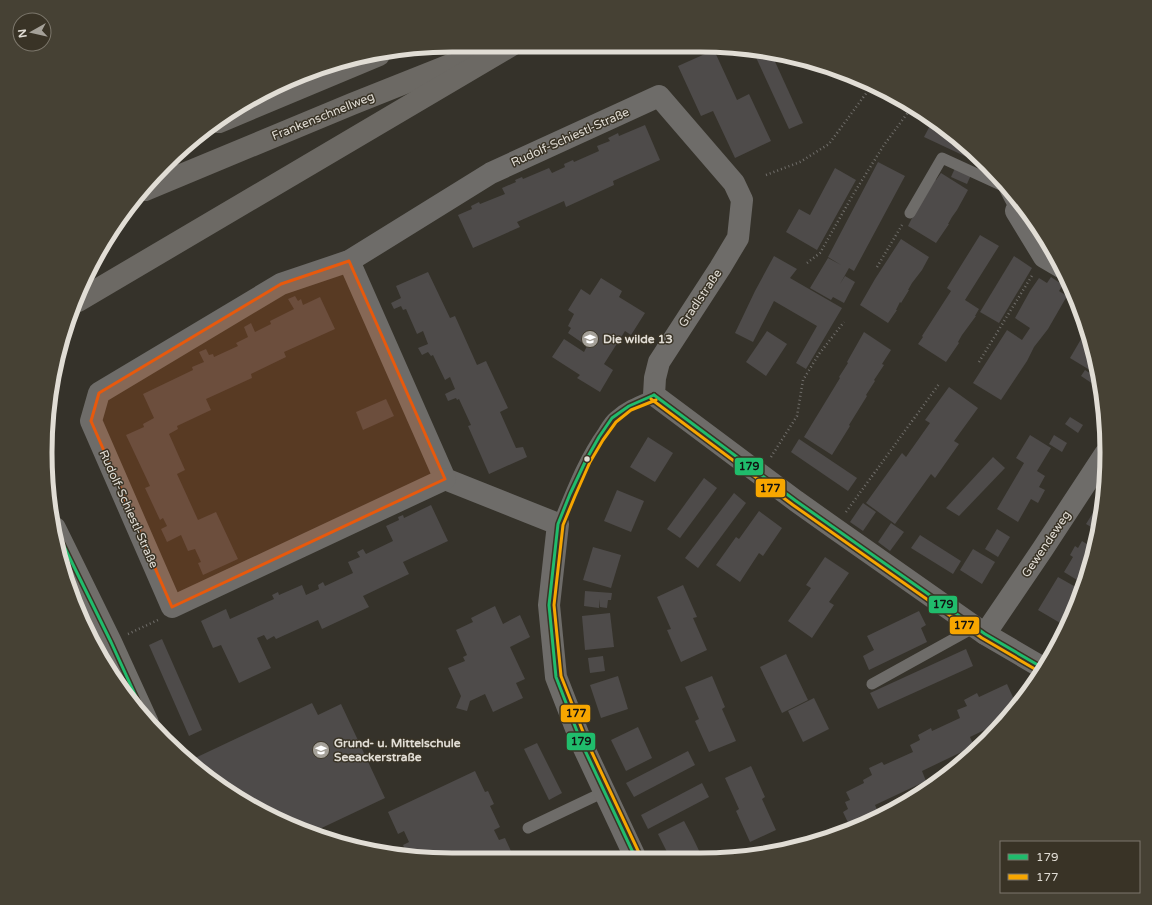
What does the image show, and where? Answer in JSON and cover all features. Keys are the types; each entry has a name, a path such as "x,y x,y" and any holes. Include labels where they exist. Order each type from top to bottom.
{"highway":[{"name":"Frankenschnellweg","path":"152,187 359,101 483,52"},
{"path":"82,300 500,52"},
{"path":"239,113 358,64"}],"main road":[{"path":"63,545 137,698"}],"street":[{"name":"Rudolf-Schiestl-Straße","path":"172,607 90,421 100,393 281,284 349,260 491,173 659,96 734,183 742,200"},
{"name":"Gradlstraße","path":"654,395 655,378 659,362 738,238 742,200"},
{"path":"1016,211 1050,260"},
{"path":"349,260 445,479 558,524 550,605 556,677 582,744 633,853"},
{"path":"654,395 834,528 980,630 1039,665"},
{"name":"Gewendeweg","path":"980,630 1042,550 1100,462"},
{"path":"172,607 445,479"}],"lane":[{"path":"910,213 942,158 996,183"},
{"path":"1011,201 1016,211"},
{"path":"558,524 586,460 612,418 629,406 654,395"},
{"path":"872,684 980,630"},
{"path":"528,828 604,792"}],"path":[{"path":"766,175 800,162 829,144 869,89"},
{"path":"808,263 820,253 854,193 884,145 909,111"},
{"path":"877,267 910,213"},
{"path":"979,362 1052,262"},
{"path":"760,474 797,416 803,380 819,354 844,322"},
{"path":"834,528 938,384"},
{"path":"111,642 156,621 172,607"}],"highlighted area":[{"path":"349,261 445,479 172,607 91,421 99,393 281,284"}],"building":[{"path":"709,52 715,53 737,100 749,94 771,141 735,158 713,111 701,116 678,66"},
{"path":"755,56 774,59 803,123 789,129"},
{"path":"645,125 660,160 613,181 614,185 566,207 564,201 517,222 520,227 473,248 458,215 472,209 471,206 479,202 480,204 505,194 502,188 516,182 515,180 522,177 523,179 549,168 552,173 565,167 564,164 573,160 574,162 599,151 597,146 610,141 608,138 618,133 619,136"},
{"path":"930,125 974,160 924,137"},
{"path":"878,162 905,176 854,271 849,268 840,284 845,276 855,282 844,303 833,297 831,300 810,288 828,258 841,265 828,257"},
{"path":"835,168 856,180 817,250 786,232 799,209 810,215"},
{"path":"955,168 971,175 967,184 951,177"},
{"path":"941,173 968,190 949,224 936,243 908,226 911,218"},
{"path":"980,235 999,246 965,300 979,309 946,362 918,344 951,291 947,288"},
{"path":"901,239 929,257 888,323 860,305"},
{"path":"774,256 797,269 790,278 842,308 806,369 796,363 817,326 774,301 753,342 735,333"},
{"path":"1014,256 1032,268 999,323 980,312"},
{"path":"428,272 450,318 455,316 477,365 486,361 508,408 500,412 516,448 523,447 527,457 489,474 468,426 471,425 459,399 457,400 456,398 448,401 445,394 455,389 450,377 445,380 433,355 431,356 428,352 422,355 418,348 428,344 423,331 417,334 406,309 403,310 401,306 394,309 391,303 401,298 396,286"},
{"path":"1051,277 1063,285 1059,291 1067,296 1048,329 1034,347 1027,361 1001,400 973,383 1007,330 1022,340 1030,328 1015,318 1039,278 1047,283"},
{"path":"601,278 622,291 619,297 645,313 631,335 625,331 604,364 613,370 600,392 577,378 580,375 552,357 564,339 584,352 587,346 568,333 571,328 568,326 574,314 568,310 581,289 590,295"},
{"path":"295,296 298,301 301,299 303,305 320,297 335,329 284,352 286,357 251,374 252,378 206,399 211,410 177,426 178,429 169,434 185,470 177,474 198,520 216,512 238,559 203,575 198,563 201,562 195,549 188,551 181,535 167,542 161,529 167,526 163,518 160,520 145,488 150,486 126,435 144,427 143,424 154,418 143,394 193,370 192,367 204,362 199,352 206,349 209,355 213,354 214,357 238,346 236,343 248,337 244,327 251,323 255,332 271,324 270,321 294,309 288,299"},
{"path":"767,331 787,344 766,376 746,362"},
{"path":"864,332 891,350 882,364 884,365 874,380 875,381 866,395 867,396 832,455 804,437 840,378 839,377"},
{"path":"1083,337 1091,371 1070,358"},
{"path":"1085,370 1092,375 1093,384 1081,376"},
{"path":"949,387 978,408 954,441 959,444 935,478 931,474 895,524 866,503 902,453 906,457 930,423 925,420"},
{"path":"386,399 394,416 363,430 356,412"},
{"path":"1070,417 1083,425 1078,433 1065,424"},
{"path":"1030,435 1051,448 1037,471 1045,476 1039,487 1045,490 1038,503 1031,499 1018,522 997,509 1024,463 1016,458"},
{"path":"1054,435 1067,443 1062,452 1049,444"},
{"path":"648,437 673,453 655,482 630,467"},
{"path":"799,439 857,478 848,491 791,452"},
{"path":"993,457 1005,468 959,516 946,508"},
{"path":"704,478 717,488 680,538 667,529"},
{"path":"617,490 644,501 631,532 604,521"},
{"path":"734,493 746,503 698,568 685,558"},
{"path":"863,503 876,512 863,531 850,522"},
{"path":"431,505 448,541 403,562 409,574 363,596 369,607 322,629 318,620 276,639 274,636 267,640 264,635 257,638 271,668 239,683 221,645 213,648 201,621 226,609 230,619 274,599 272,595 278,592 279,595 302,585 306,595 319,589 318,585 323,582 325,586 353,573 348,562 360,557 357,552 363,549 366,554 393,541 386,526 399,520 398,517 403,515 404,518"},
{"path":"1097,507 1093,528 1086,524"},
{"path":"759,511 782,528 763,556 759,553 740,582 716,565 736,537 739,539"},
{"path":"891,523 904,532 890,551 878,542"},
{"path":"997,529 1010,537 998,557 985,549"},
{"path":"920,535 961,561 953,574 911,548"},
{"path":"1082,541 1089,545 1081,572 1077,580 1064,572 1073,557 1070,555 1075,546 1078,548"},
{"path":"593,547 621,555 611,588 583,580"},
{"path":"973,549 995,562 982,584 960,570"},
{"path":"825,557 849,573 829,602 834,605 812,638 788,621 811,588 806,585"},
{"path":"1058,577 1077,588 1062,624 1038,610"},
{"path":"683,585 697,617 693,618 707,650 681,662 667,630 671,629 657,597"},
{"path":"585,591 612,593 611,600 608,600 607,608 600,607 600,599 599,608 584,606"},
{"path":"495,606 503,624 520,615 530,637 510,647 525,679 516,683 523,698 493,712 485,694 470,701 467,711 456,708 461,696 448,668 465,661 463,657 467,655 456,630 473,622 471,618"},
{"path":"919,611 926,625 921,628 927,642 869,670 863,656 874,650 867,636"},
{"path":"610,613 614,647 585,650 582,616"},
{"path":"162,639 202,730 189,736 149,645"},
{"path":"966,649 973,666 878,709 870,693"},
{"path":"786,654 808,700 782,713 760,667"},
{"path":"603,656 605,671 590,673 588,658"},
{"path":"618,676 628,709 601,718 590,685"},
{"path":"712,676 725,707 722,709 736,741 709,752 695,721 699,719 685,687"},
{"path":"1007,684 1014,700 992,726 970,737 974,745 971,748 922,771 926,781 875,805 878,811 849,824 843,812 848,809 845,802 850,800 846,792 864,783 863,780 872,775 869,768 882,762 884,765 913,752 910,745 920,740 918,735 931,728 932,731 960,718 957,710 967,706 964,700 977,693 979,697"},
{"path":"814,698 829,729 803,742 788,711"},
{"path":"312,703 318,715 341,704 385,798 318,830 275,812 252,799 230,786 195,758"},
{"path":"638,727 652,758 626,771 611,740"},
{"path":"537,743 562,793 549,800 524,749"},
{"path":"688,751 695,765 634,797 626,783"},
{"path":"751,766 765,797 762,799 776,830 750,842 736,811 739,809 725,778"},
{"path":"475,771 485,792 488,791 494,804 490,806 500,827 494,830 499,840 505,838 512,853 452,853 405,850 403,845 409,842 404,831 398,834 388,812"},
{"path":"702,783 709,797 648,829 641,815"},
{"path":"684,821 700,853 668,853 658,834"}],"transit line":[{"name":"179","path":"654,395 796,501 985,634 1039,665"},
{"name":"179","path":"633,853 582,744 556,677 549,605 558,524 586,460 612,418 629,406 654,395"},
{"name":"177","path":"651,399 793,505 982,638 1036,670"},
{"name":"177","path":"639,853 587,742 561,676 554,605 563,525 590,462 616,422 631,410 656,400"},
{"name":"179","path":"63,545 137,698"}],"place":[{"name":"Die wilde 13","path":"590,339"},
{"name":"Grund- u. Mittelschule Seeackerstraße","path":"321,750"}]}
